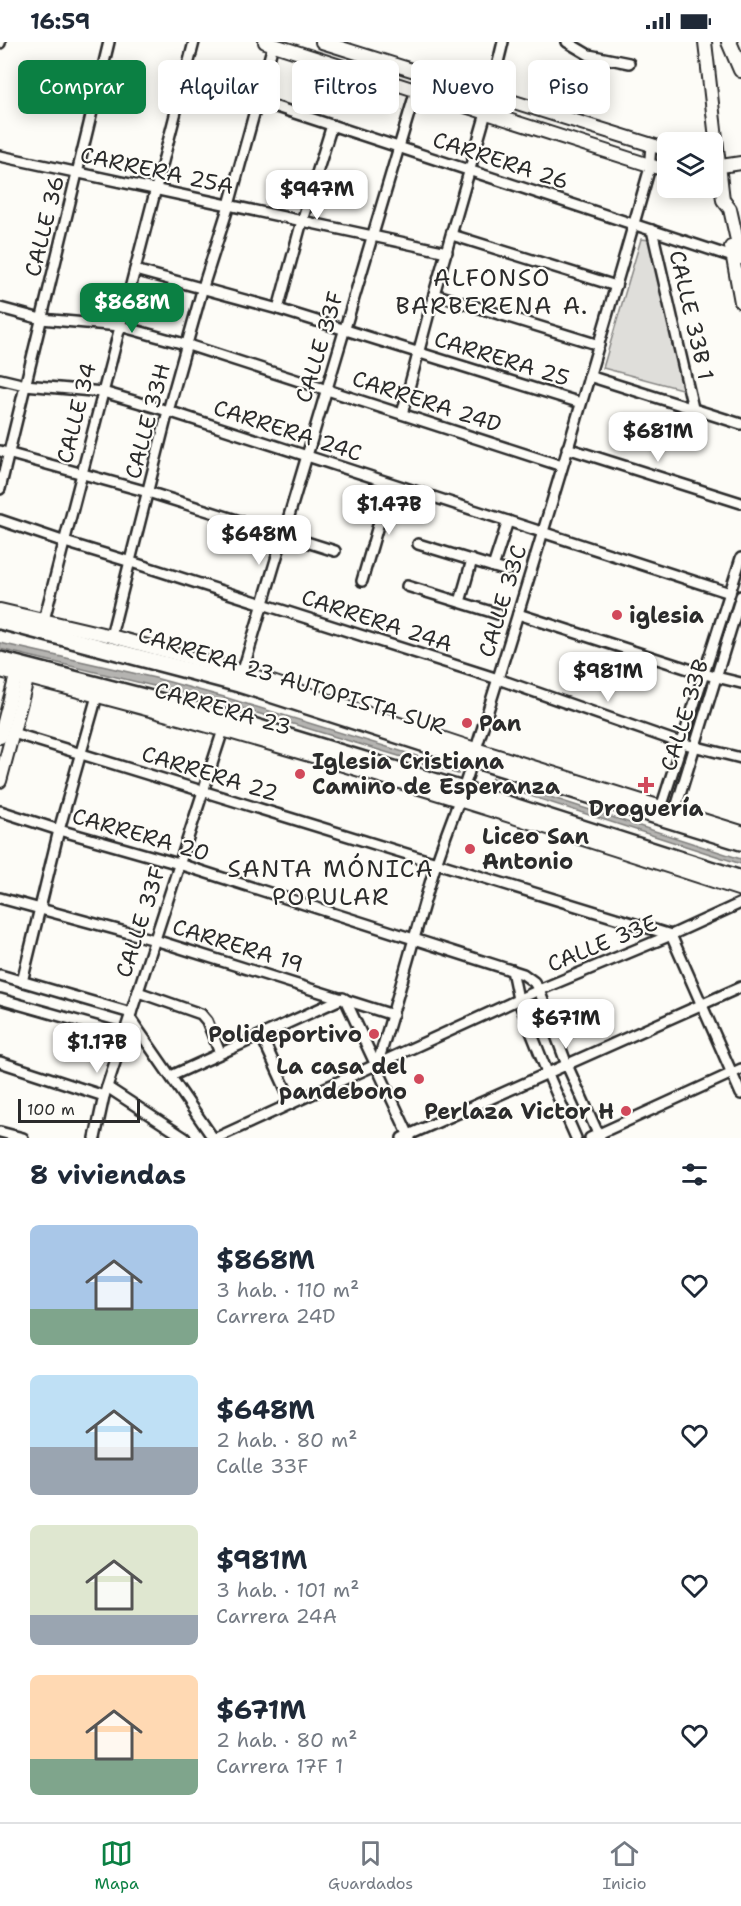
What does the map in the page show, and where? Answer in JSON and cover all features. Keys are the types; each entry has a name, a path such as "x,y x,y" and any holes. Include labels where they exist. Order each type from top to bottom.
{"main road":[{"path":"729,42 741,70"},
{"name":"CARRERA 23 AUTOPISTA SUR","path":"0,621 241,678 741,842"},
{"path":"0,660 24,674 155,704 226,724 741,879"}],"street":[{"name":"CALLE 36","path":"0,489 4,452 25,386 109,42"},
{"name":"CALLE 34","path":"44,620 194,42"},
{"path":"322,42 411,70"},
{"path":"499,60 503,42"},
{"path":"567,42 589,55 629,63"},
{"path":"705,42 714,132"},
{"path":"269,43 411,88"},
{"name":"CALLE 33H","path":"266,60 269,43"},
{"path":"516,103 657,147"},
{"name":"CALLE 33F","path":"241,678 411,107"},
{"name":"CARRERA 26","path":"280,108 737,257"},
{"name":"CALLE 33H","path":"111,636 168,411 254,114"},
{"path":"402,414 486,114"},
{"path":"489,114 657,168"},
{"path":"278,309 332,125"},
{"name":"CALLE 33C","path":"377,1065 436,863 462,795 544,533 616,286 649,165 651,145"},
{"name":"CARRERA 25A","path":"0,156 447,252"},
{"path":"723,164 741,163"},
{"path":"723,200 730,209 741,302"},
{"name":"CALLE 33B 1","path":"652,230 693,408"},
{"path":"452,234 616,286"},
{"name":"CARRERA 25","path":"135,270 278,309 581,403"},
{"path":"434,294 599,345"},
{"name":"CARRERA 24D","path":"0,308 41,319 120,326 188,345 562,466"},
{"name":"CARRERA 25","path":"589,376 741,424"},
{"name":"CARRERA 24C","path":"0,379 25,386 103,392 168,411 730,593"},
{"path":"567,448 741,503"},
{"path":"4,452 148,492 335,551"},
{"path":"362,581 390,484"},
{"name":"CARRERA 24A","path":"0,520 498,679 681,742 741,758"},
{"path":"493,567 508,521"},
{"path":"418,544 507,571"},
{"name":"CALLE 33B","path":"661,808 741,558"},
{"path":"460,602 472,560"},
{"path":"407,586 498,614"},
{"name":"CALLE 33B","path":"675,811 741,596"},
{"name":"CARRERA 23","path":"0,610 111,636 241,678"},
{"path":"518,614 704,674 741,683"},
{"name":"CARRERA 23","path":"0,672 24,674 97,696 155,704"},
{"path":"0,781 13,733 24,674"},
{"path":"0,737 24,674"},
{"path":"22,982 79,753 97,696"},
{"name":"CALLE 33F","path":"95,1138 106,1091 130,1015 202,791 226,724"},
{"name":"CARRERA 22","path":"13,733 671,935"},
{"path":"475,754 741,832"},
{"path":"462,795 741,890"},
{"name":"CARRERA 20","path":"0,811 180,864 512,970 530,977 539,990"},
{"name":"CARRERA 19","path":"0,898 155,940 393,1015"},
{"name":"CALLE 33E","path":"214,1138 518,999 741,903"},
{"path":"671,935 737,1071 741,1094"},
{"path":"512,970 518,999 576,1138"},
{"path":"0,975 130,1015 214,1138"},
{"path":"171,1076 344,999 377,1065 407,1137 547,1072 741,987"},
{"path":"539,990 596,1137 737,1071"},
{"path":"138,992 201,1014 207,1021 220,1053"},
{"path":"0,999 124,1034"},
{"path":"261,1035 292,1103"},
{"path":"0,1062 106,1091 185,1138"},
{"path":"0,1132 23,1138"}],"shaded area":[{"path":"641,239 650,240 685,390 603,368"},
{"path":"0,643 155,678 224,697 459,769 458,774 224,703 0,649"},
{"path":"492,778 741,859 741,864 490,783"}],"place":[{"name":"iglesia","path":"617,615"},
{"name":"Pan","path":"467,723"},
{"name":"Iglesia Cristiana Camino de Esperanza","path":"300,774"},
{"name":"Droguería","path":"646,785"},
{"name":"Liceo San Antonio","path":"470,849"},
{"name":"Polideportivo","path":"374,1034"},
{"name":"La casa del pandebono","path":"419,1079"},
{"name":"Perlaza Victor H","path":"626,1111"}],"district":[{"name":"ALFONSO BARBERENA A.","path":"492,292"},
{"name":"SANTA MÓNICA POPULAR","path":"331,883"}]}
